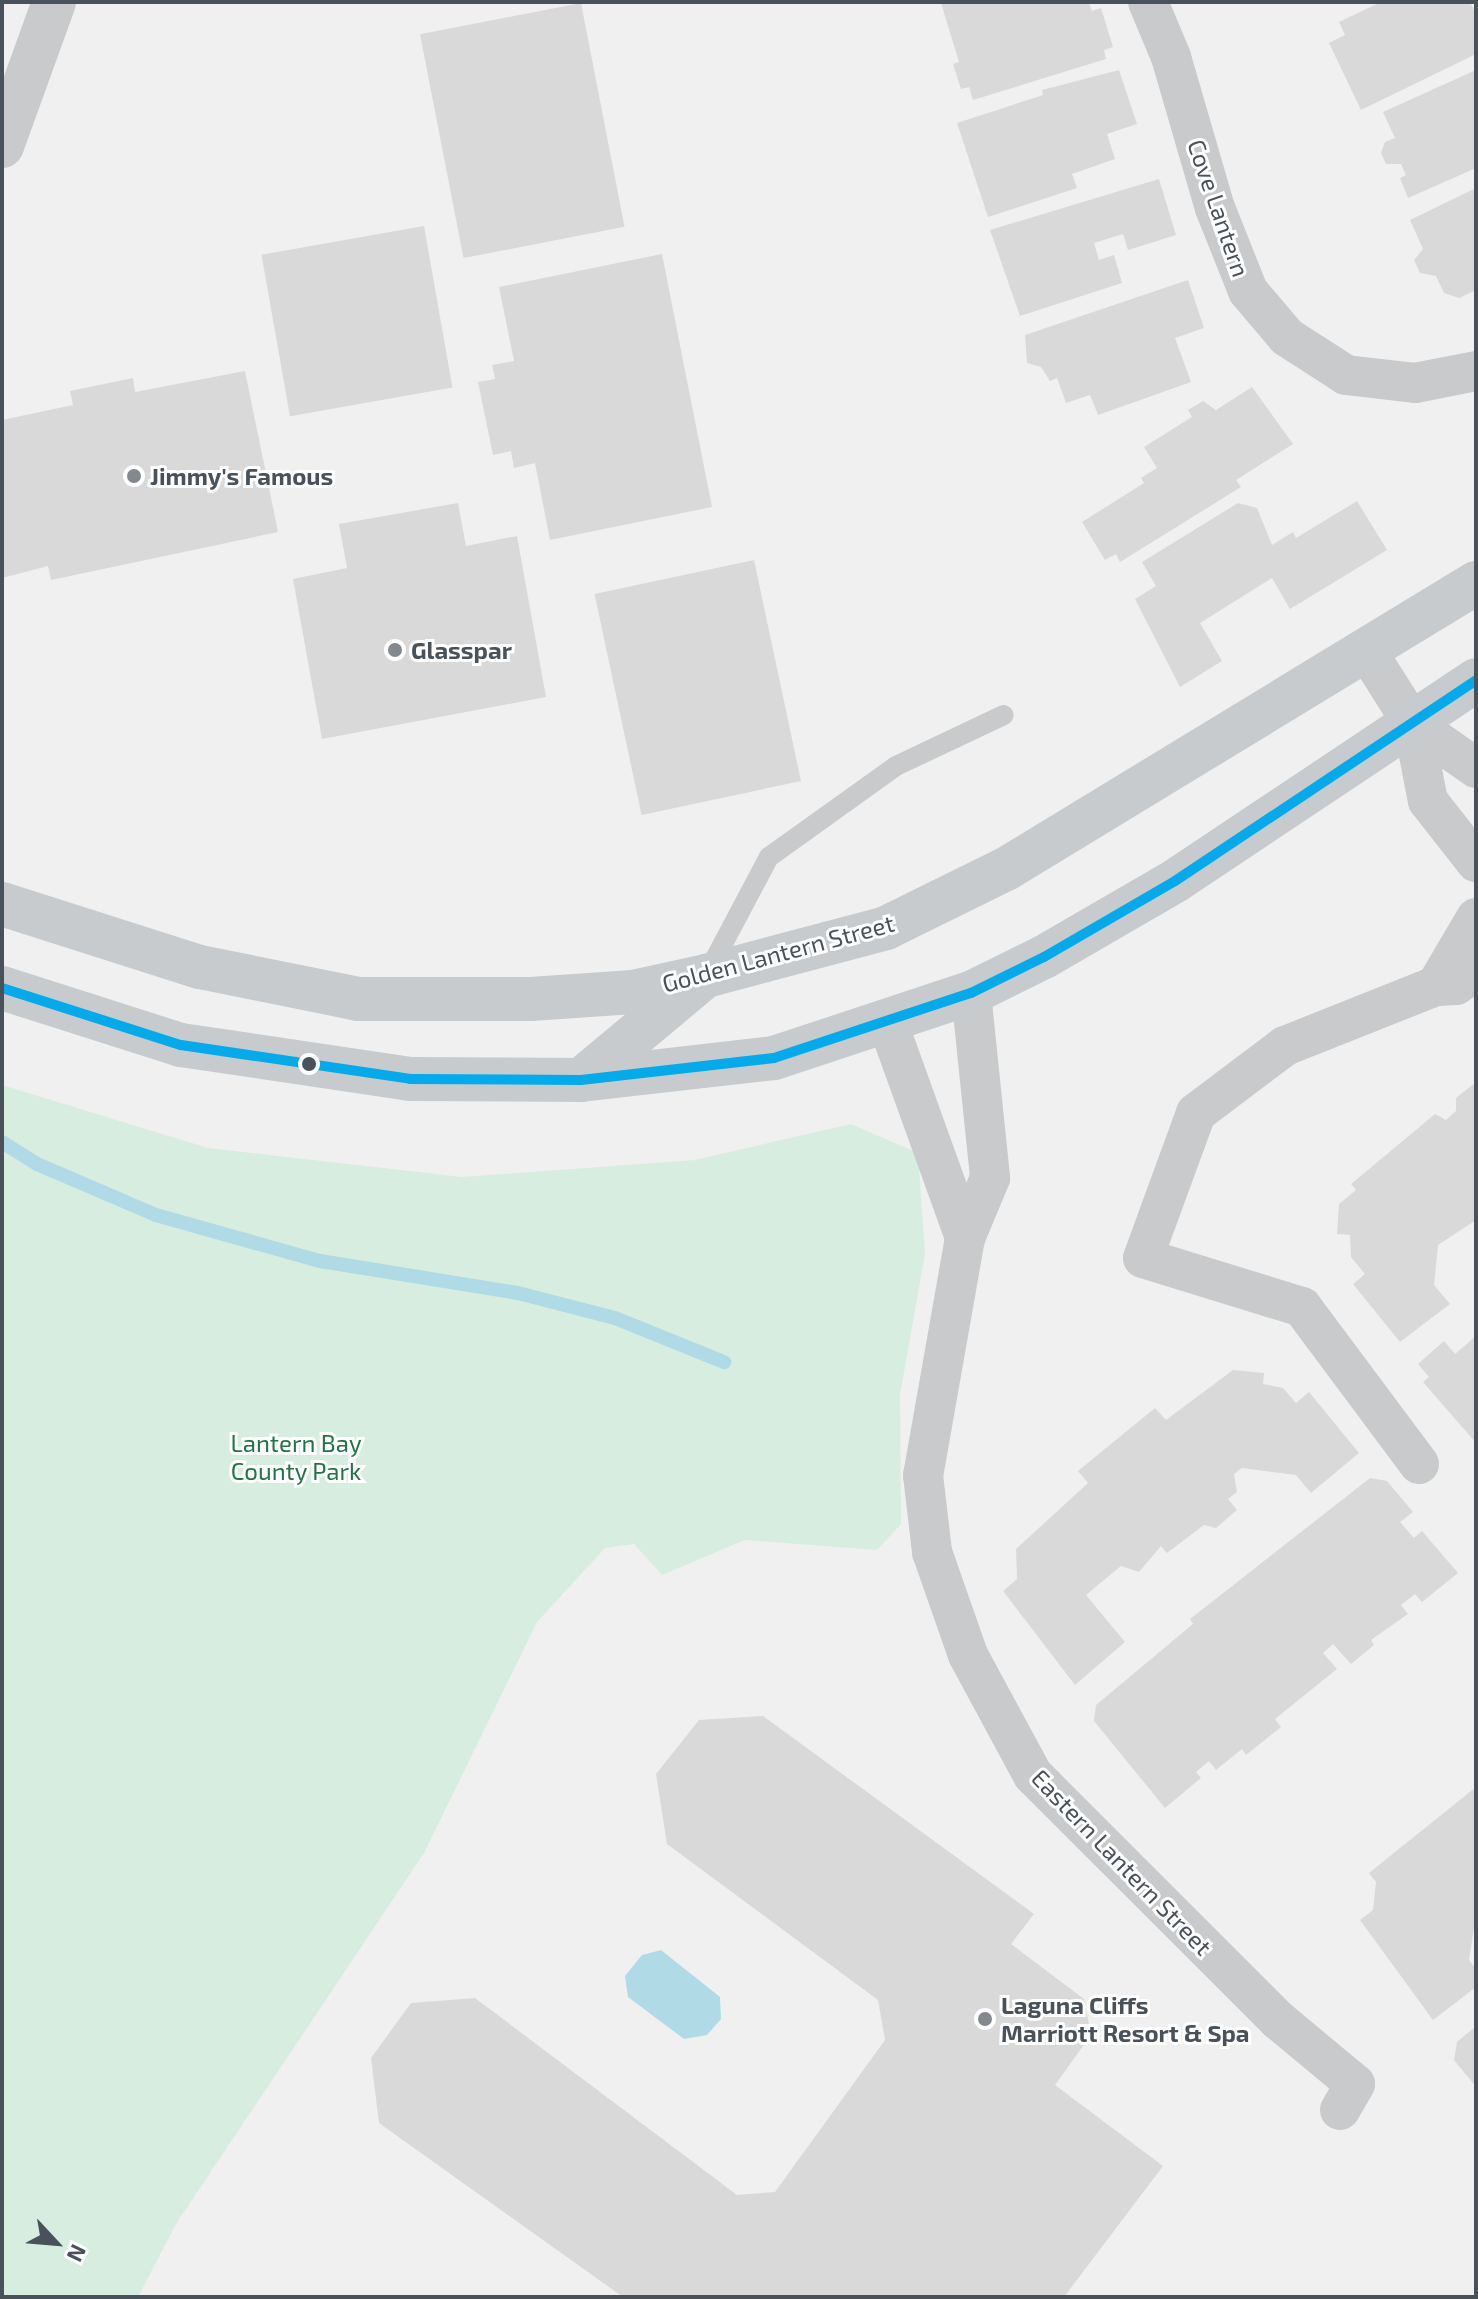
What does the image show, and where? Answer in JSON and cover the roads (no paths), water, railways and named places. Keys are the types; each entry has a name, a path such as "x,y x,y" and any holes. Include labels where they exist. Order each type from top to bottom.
{"main road":[{"name":"Golden Lantern Street","path":"2,904 200,967 358,999 531,999 633,992 886,928 1006,869 1368,653 1476,583"},
{"path":"2,988 181,1045 410,1079 581,1080 774,1058 971,993 1175,881 1476,680"},
{"path":"581,1080 706,976"}],"street":[{"path":"2,146 54,2"},
{"name":"Cove Lantern","path":"1148,2 1171,57 1215,208 1248,291 1287,337 1346,375 1415,383 1476,371"},
{"path":"1368,653 1413,724 1428,801 1476,862"},
{"path":"1413,724 1476,768"},
{"path":"1436,986 1476,918"},
{"path":"1419,1464 1302,1307 1143,1258 1196,1113 1285,1046 1436,986 1456,985 1476,971"},
{"name":"Eastern Lantern Street","path":"971,993 990,1178 965,1238 923,1475 932,1552 968,1655 1033,1775 1278,2020 1355,2084 1340,2110"},
{"name":"Eastern Lantern Street","path":"887,1021 965,1238"}],"lane":[{"path":"706,976 769,857 896,766 1004,715"}],"water":[{"path":"661,1950 720,1997 721,2019 707,2035 684,2039 628,1997 625,1976 642,1955"}],"waterway":[{"path":"2,1142 37,1164 156,1215 320,1261 518,1293 615,1318 724,1362"}],"place":[{"name":"Jimmy's Famous","path":"134,476"},
{"name":"Glasspar","path":"395,650"},
{"name":"Laguna Cliffs Marriott Resort & Spa","path":"985,2019"}],"park label":[{"name":"Lantern Bay County Park","path":"296,1457"}]}
